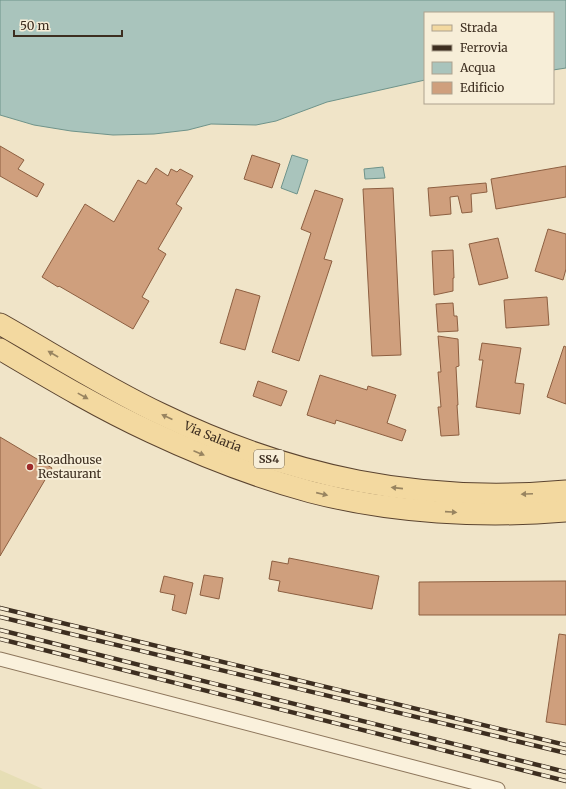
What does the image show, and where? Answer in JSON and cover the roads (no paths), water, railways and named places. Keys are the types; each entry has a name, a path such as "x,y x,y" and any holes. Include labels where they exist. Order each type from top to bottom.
{"main road":[{"name":"Via Salaria","path":"0,324 121,394 160,414 216,439 280,462 337,477 390,487 474,494 566,491"},
{"name":"Via Salaria","path":"0,349 75,392 149,431 230,466 288,485 337,497 375,504 416,509 485,514 566,511"}],"street":[{"path":"0,659 498,789"}],"water":[{"path":"0,0 566,0 566,68 554,70 554,12 424,12 424,80 327,102 276,121 256,125 211,124 188,130 154,134 113,135 71,131 34,125 0,115"},
{"path":"292,155 308,160 297,194 281,188"},
{"path":"383,167 385,178 365,179 364,169"}],"railway":[{"path":"0,608 566,745"},
{"path":"0,617 566,753"},
{"path":"0,630 566,772"},
{"path":"0,639 566,781"}],"place":[{"name":"Roadhouse Restaurant","path":"30,467"}]}
